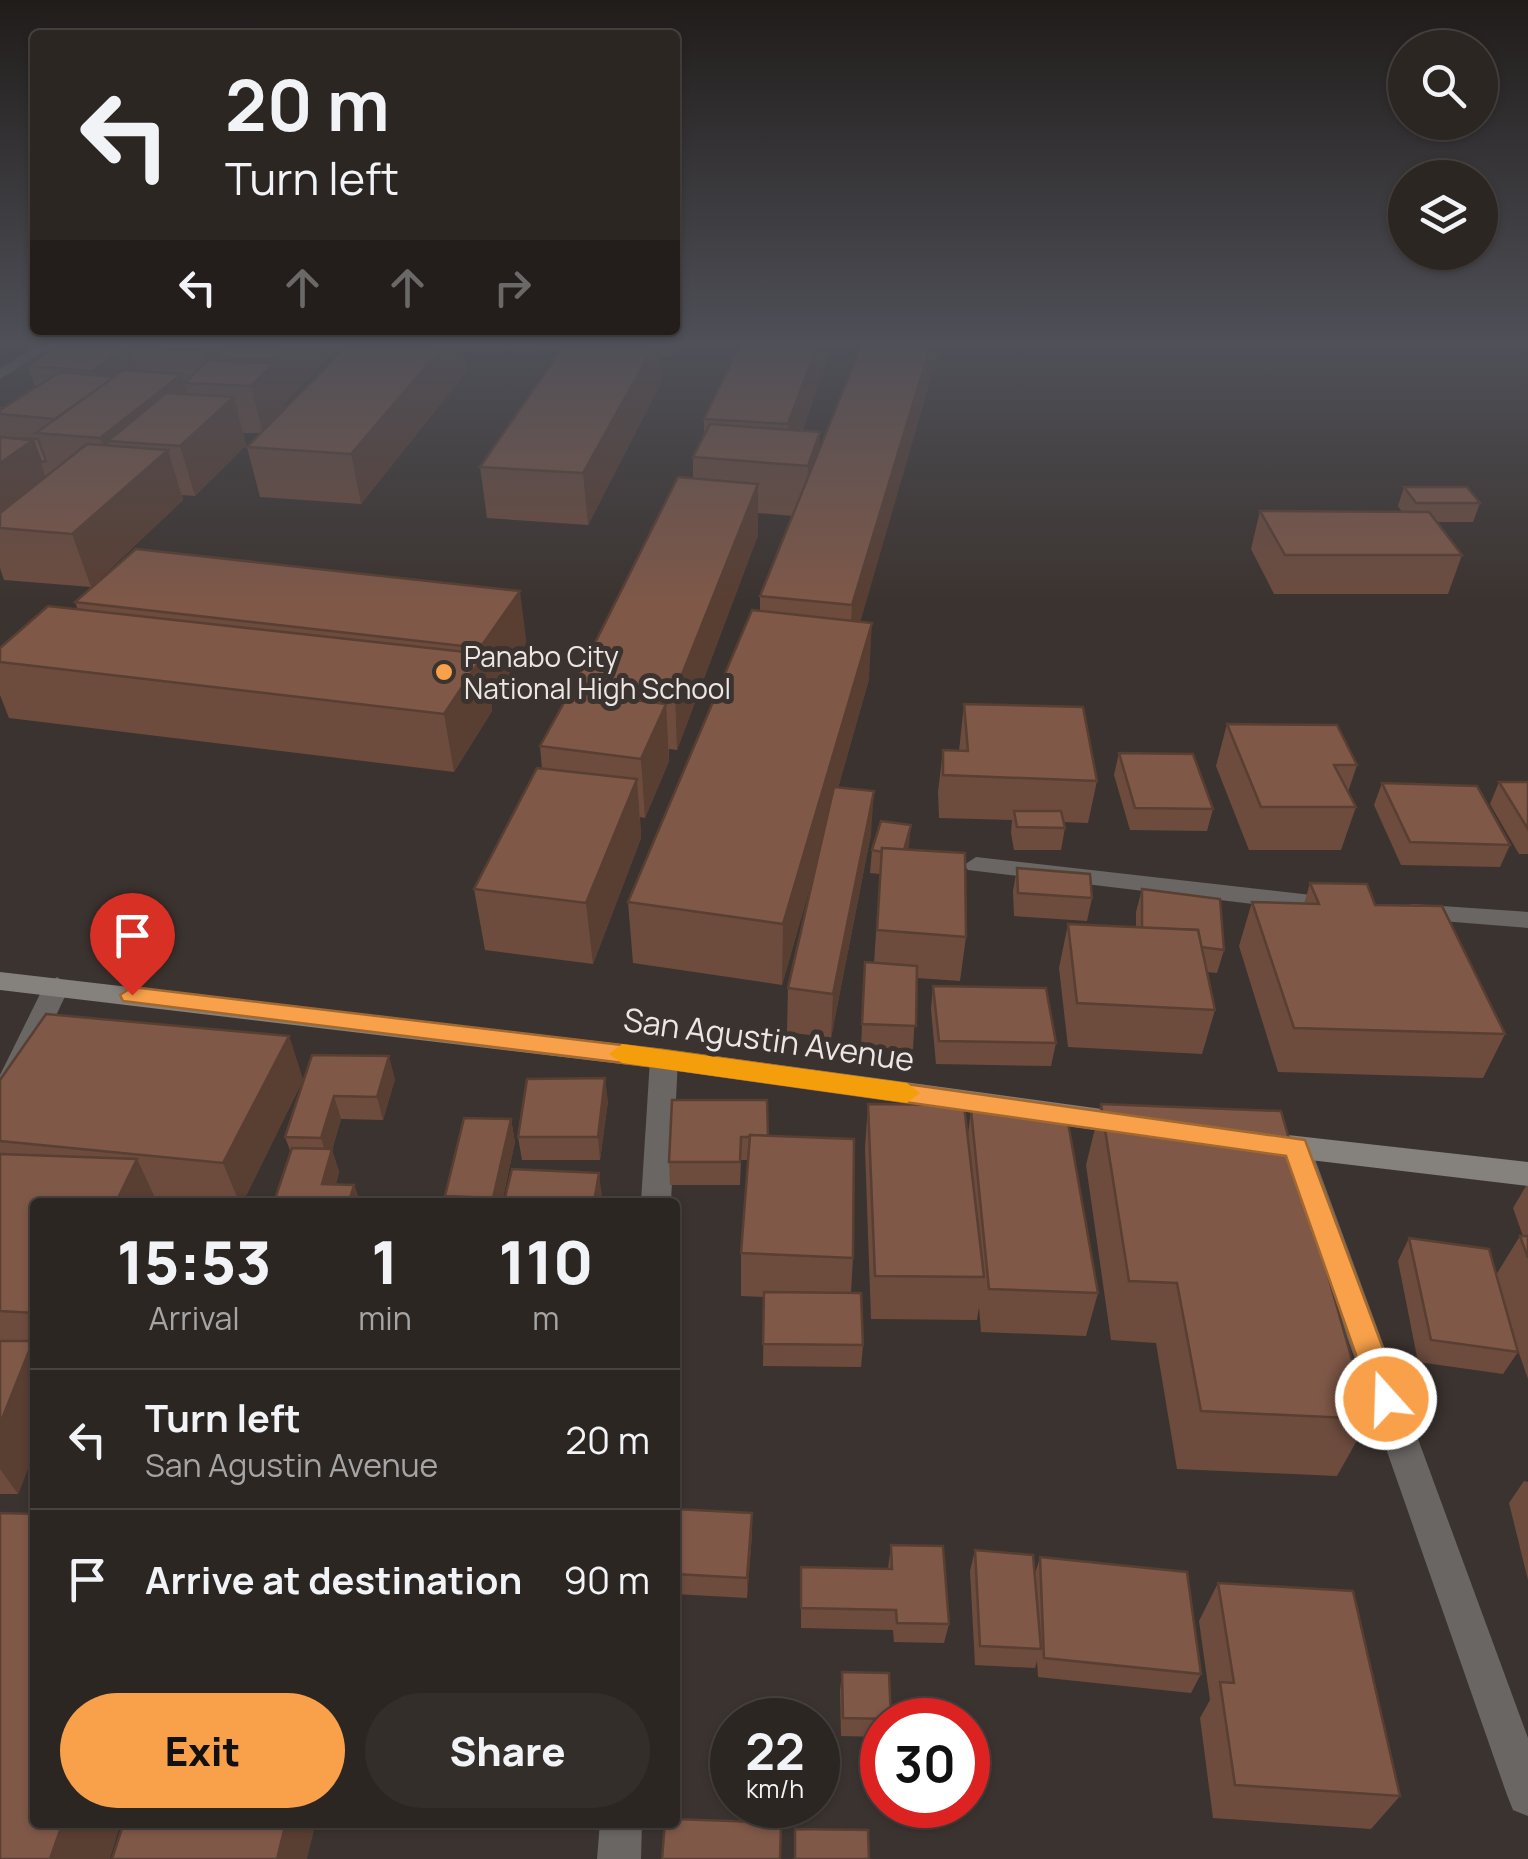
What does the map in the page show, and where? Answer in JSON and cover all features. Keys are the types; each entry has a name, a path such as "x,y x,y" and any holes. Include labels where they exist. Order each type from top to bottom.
{"street":[{"path":"976,865 1382,910 1528,920"},
{"name":"San Agustin Avenue","path":"0,981 664,1059 1158,1128"},
{"path":"0,1104 57,986"},
{"path":"656,1198 664,1059"},
{"path":"1236,1139 1528,1174"},
{"path":"1296,1148 1528,1795"},
{"path":"618,1859 620,1828"}],"building":[{"path":"39,431 109,431 100,438 36,433"},
{"path":"120,431 197,431 180,446 108,441"},
{"path":"263,431 371,431 351,454 247,447"},
{"path":"505,431 607,431 583,473 480,467"},
{"path":"707,431 820,432 808,466 693,457"},
{"path":"827,431 905,431 852,605 760,596"},
{"path":"0,437 33,440 0,463"},
{"path":"11,438 38,439 46,461 41,462 33,440"},
{"path":"87,444 168,450 72,534 0,528 0,513"},
{"path":"678,477 758,484 675,692 575,683"},
{"path":"1404,487 1467,487 1480,503 1416,503"},
{"path":"1260,511 1429,512 1462,555 1285,555"},
{"path":"136,549 520,591 480,648 75,602"},
{"path":"48,606 484,654 444,714 0,662 0,648"},
{"path":"752,610 872,623 783,924 628,902"},
{"path":"570,692 666,704 641,759 540,746"},
{"path":"964,704 1083,707 1097,781 943,775 943,750 968,751"},
{"path":"1227,724 1337,725 1357,765 1334,765 1356,807 1261,807"},
{"path":"1119,753 1193,754 1213,809 1135,808"},
{"path":"537,768 637,779 586,903 474,889"},
{"path":"1499,782 1528,782 1528,829"},
{"path":"1382,783 1477,786 1510,845 1410,842"},
{"path":"834,787 874,791 833,994 788,988"},
{"path":"1014,811 1061,811 1065,828 1017,827"},
{"path":"881,821 911,825 904,850 872,850"},
{"path":"882,848 965,853 966,937 877,930"},
{"path":"1017,868 1090,874 1092,898 1018,893"},
{"path":"1310,883 1367,884 1375,905 1442,906 1505,1034 1294,1028 1252,902 1319,904"},
{"path":"1142,889 1220,899 1224,950 1201,947 1198,930 1142,928"},
{"path":"1068,924 1198,930 1215,1010 1077,1003"},
{"path":"865,962 917,966 916,1026 862,1024"},
{"path":"933,986 1046,988 1056,1043 939,1041"},
{"path":"46,1014 289,1036 223,1163 0,1141 0,1080"},
{"path":"312,1055 389,1056 377,1097 334,1096 321,1138 285,1137"},
{"path":"605,1078 598,1137 518,1137 527,1079"},
{"path":"672,1100 767,1100 768,1136 741,1137 740,1162 669,1162"},
{"path":"868,1104 964,1105 984,1277 875,1276"},
{"path":"1101,1104 1281,1111 1369,1419 1201,1411 1177,1283 1129,1281"},
{"path":"971,1110 1066,1111 1098,1293 989,1289"},
{"path":"464,1118 511,1119 493,1198 445,1196"},
{"path":"750,1135 854,1139 853,1258 741,1253"},
{"path":"292,1148 332,1149 322,1184 354,1185 350,1198 275,1198"},
{"path":"0,1154 137,1159 118,1198 30,1198 30,1313 0,1311"},
{"path":"512,1169 599,1173 595,1198 505,1198"},
{"path":"1520,1236 1528,1236 1528,1258"},
{"path":"1409,1238 1489,1249 1518,1352 1431,1340"},
{"path":"764,1292 861,1293 863,1345 763,1344"},
{"path":"0,1341 30,1341 30,1349 0,1424"},
{"path":"680,1509 752,1513 747,1578 680,1574"},
{"path":"0,1513 30,1514 30,1828 61,1828 50,1859 0,1859"},
{"path":"891,1545 943,1546 949,1624 897,1623 896,1610 801,1608 801,1567 892,1569"},
{"path":"975,1550 1033,1555 1041,1649 980,1646"},
{"path":"1040,1557 1187,1572 1201,1674 1044,1658"},
{"path":"1218,1583 1353,1591 1400,1796 1235,1785 1220,1682 1234,1683"},
{"path":"842,1672 889,1673 890,1698 860,1698 860,1718 843,1718"},
{"path":"680,1819 710,1820 710,1828 781,1828 780,1859 662,1859 665,1828 680,1828"},
{"path":"122,1828 285,1828 277,1859 112,1859"},
{"path":"795,1829 868,1830 869,1859 795,1859"}],"slow traffic":[{"path":"622,1054 907,1093"}],"place":[{"name":"Panabo City National High School","path":"444,672"}],"route":[{"path":"132,995 664,1059 1296,1148 1386,1399"}]}
